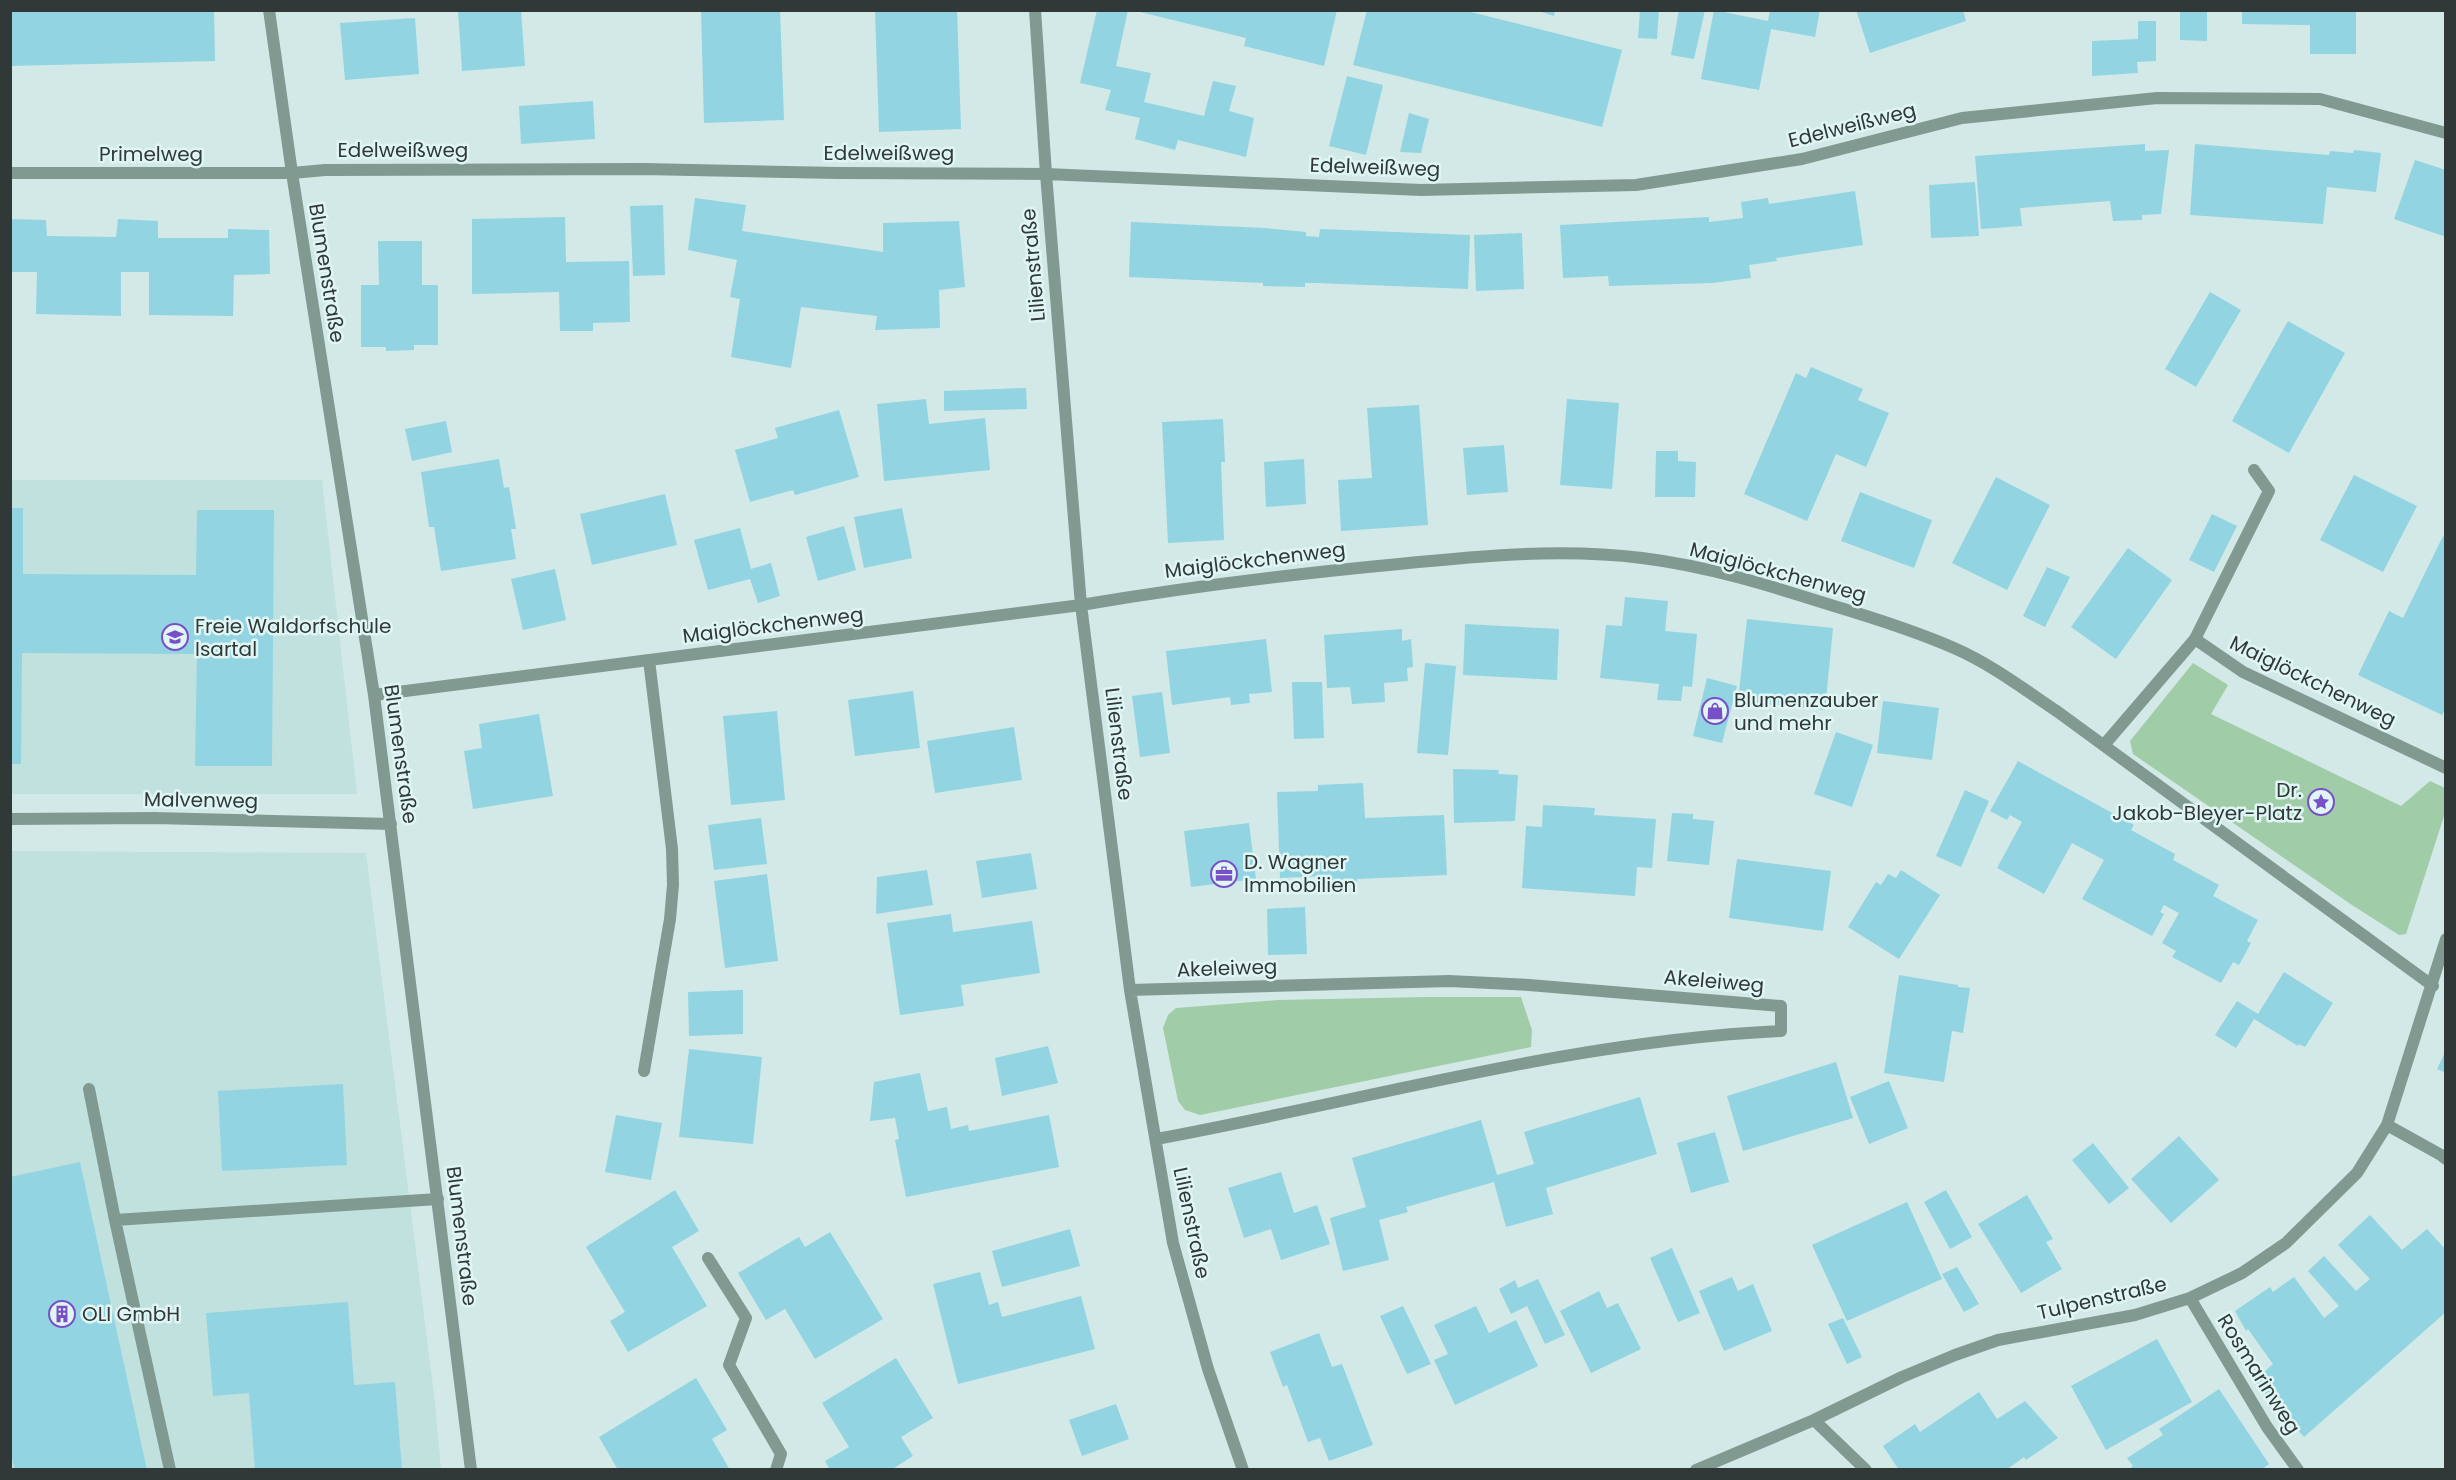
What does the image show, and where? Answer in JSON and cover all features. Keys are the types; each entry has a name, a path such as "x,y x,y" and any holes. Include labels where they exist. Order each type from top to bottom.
{"street":[{"name":"Blumenstraße","path":"269,10 292,173 374,695 471,1470"},
{"name":"Lilienstraße","path":"1035,10 1081,605 1130,990 1173,1243 1208,1370 1243,1470"},
{"name":"Edelweißweg","path":"292,173 325,170 643,168 826,173 1046,174 1421,190 1636,185 1802,159 1962,118 2157,98 2320,99 2445,133"},
{"name":"Primelweg","path":"10,173 292,173"},
{"path":"2104,745 2195,639 2269,491 2254,470"},
{"name":"Maiglöckchenweg","path":"374,695 1081,605 1172,589 1314,572 1491,555 1568,554 1641,558 1719,572 1796,593 1956,649 2008,679 2104,745 2433,986"},
{"name":"Maiglöckchenweg","path":"2195,639 2243,672 2445,768"},
{"path":"644,1071 670,919 673,885 672,849 649,660"},
{"name":"Malvenweg","path":"10,819 154,818 391,824"},
{"name":"Tulpenstraße","path":"1696,1470 1814,1420 1902,1377 1998,1340 2134,1315 2190,1298 2242,1273 2286,1243 2357,1173 2387,1125 2433,986 2445,939"},
{"name":"Akeleiweg","path":"1130,990 1449,981 1529,985 1780,1006 1780,1031 1742,1033 1571,1054 1156,1139"},
{"path":"89,1089 115,1220 170,1470"},
{"path":"2387,1125 2445,1159"},
{"path":"115,1220 438,1199"},
{"path":"708,1258 746,1318 729,1365 781,1454 777,1470"},
{"name":"Rosmarinweg","path":"2190,1298 2267,1427 2298,1470"},
{"path":"1814,1420 1866,1470"}],"shaded area":[{"name":"Freie Waldorfschule Isartal","path":"10,480 322,480 357,794 11,794"},
{"path":"11,851 366,853 435,1403 441,1469 11,1470"}],"green space":[{"name":"Dr. Jakob-Bleyer-Platz","path":"2193,663 2228,685 2211,714 2401,806 2430,781 2445,788 2445,813 2406,934 2399,935 2352,905 2133,754 2130,741"},
{"path":"1521,997 1532,1030 1531,1047 1200,1115 1185,1110 1178,1101 1163,1028 1168,1015 1176,1008 1278,1000"}],"building":[{"path":"10,10 214,10 215,61 10,66"},
{"path":"458,10 521,10 525,66 462,71"},
{"path":"701,10 780,10 784,120 704,123"},
{"path":"875,10 957,10 961,129 879,132"},
{"path":"1097,10 1128,10 1116,66 1151,73 1144,102 1204,116 1213,81 1236,86 1229,111 1254,118 1246,157 1178,140 1175,150 1135,139 1140,118 1105,110 1111,90 1080,83"},
{"path":"1132,10 1337,10 1324,66 1244,46 1246,38"},
{"path":"1367,10 1463,10 1622,50 1602,127 1353,65"},
{"path":"1535,10 1555,10 1554,16"},
{"path":"1640,10 1659,10 1657,39 1638,38"},
{"path":"1679,10 1705,10 1694,59 1671,55"},
{"path":"1714,10 1768,21 1770,10 1820,10 1815,37 1771,29 1759,90 1701,79"},
{"path":"1856,10 1963,10 1966,21 1870,53"},
{"path":"2180,10 2207,10 2207,41 2180,40"},
{"path":"2242,10 2356,10 2356,54 2310,54 2310,25 2242,24"},
{"path":"415,18 419,74 345,80 340,23"},
{"path":"2138,21 2156,21 2156,61 2137,62 2138,73 2092,76 2092,41 2138,39"},
{"path":"1347,76 1383,85 1366,155 1329,146"},
{"path":"593,101 595,139 521,144 519,106"},
{"path":"1409,113 1429,119 1421,153 1400,152"},
{"path":"2145,144 2145,151 2169,150 2161,214 2142,215 2142,220 2113,221 2110,201 2020,208 2022,226 1981,229 1975,156"},
{"path":"2195,144 2329,155 2330,151 2353,153 2354,150 2381,153 2376,192 2327,187 2323,224 2190,215"},
{"path":"2415,160 2446,170 2446,237 2394,219"},
{"path":"1975,182 1979,236 1931,238 1929,185"},
{"path":"1855,191 1863,245 1776,258 1777,261 1749,265 1751,278 1712,283 1609,286 1608,276 1563,278 1560,225 1709,217 1709,222 1743,218 1741,202 1768,198 1769,204"},
{"path":"695,198 746,205 742,231 883,252 883,223 959,221 965,287 939,290 940,328 875,330 877,316 801,307 791,368 731,357 740,299 730,297 737,260 688,250"},
{"path":"663,205 665,275 633,276 630,206"},
{"path":"565,217 566,262 629,261 630,322 593,323 593,331 560,331 559,292 472,294 472,219"},
{"path":"10,219 46,220 47,236 116,237 118,219 158,221 158,238 228,238 228,229 269,230 270,274 234,275 233,316 149,315 149,272 121,272 121,316 36,314 37,272 10,272"},
{"path":"1131,222 1265,228 1306,232 1306,236 1319,237 1320,229 1470,235 1468,289 1317,283 1305,283 1305,287 1263,286 1263,283 1129,277"},
{"path":"1522,233 1524,289 1476,291 1474,235"},
{"path":"378,241 422,241 422,285 438,285 438,345 414,345 414,350 386,351 386,347 361,347 361,285 379,285"},
{"path":"2210,292 2241,310 2196,387 2165,369"},
{"path":"2288,321 2345,353 2289,453 2232,421"},
{"path":"1811,367 1863,389 1858,400 1889,413 1866,467 1836,454 1807,521 1744,494 1796,373 1806,378"},
{"path":"1026,388 1027,409 944,411 944,391"},
{"path":"926,399 929,424 985,418 990,470 884,481 877,404"},
{"path":"1567,399 1619,403 1612,489 1560,485"},
{"path":"1419,405 1428,525 1341,531 1338,480 1372,478 1367,408"},
{"path":"839,410 859,477 795,495 793,490 750,502 735,450 778,438 775,428"},
{"path":"1223,419 1225,462 1221,462 1224,540 1168,543 1162,422"},
{"path":"446,421 452,452 412,461 405,429"},
{"path":"1504,445 1508,492 1467,495 1463,448"},
{"path":"1656,451 1678,451 1678,461 1696,462 1695,497 1655,497"},
{"path":"499,459 504,488 509,487 516,529 511,529 516,559 441,571 434,527 429,527 421,472"},
{"path":"1304,459 1306,504 1266,507 1264,462"},
{"path":"2354,475 2417,506 2383,572 2320,540"},
{"path":"1996,477 2050,505 2007,590 1952,563"},
{"path":"1860,492 1932,520 1914,568 1841,541"},
{"path":"665,494 677,545 592,565 580,514"},
{"path":"10,508 23,508 23,574 196,575 197,510 274,510 272,766 195,766 197,654 22,653 21,764 10,764"},
{"path":"902,508 912,558 864,568 854,517"},
{"path":"2212,514 2237,526 2214,572 2189,560"},
{"path":"844,526 856,570 818,581 806,537"},
{"path":"740,528 751,569 771,563 780,596 758,603 750,579 708,590 694,540"},
{"path":"2443,536 2446,538 2446,708 2442,715 2358,675 2389,611 2403,618"},
{"path":"2128,548 2172,580 2116,659 2071,627"},
{"path":"2047,567 2070,577 2045,627 2023,616"},
{"path":"555,569 566,620 523,630 511,579"},
{"path":"1625,597 1668,601 1665,631 1697,634 1692,687 1683,686 1681,701 1657,700 1659,684 1600,678 1606,625 1622,626"},
{"path":"1747,619 1833,628 1825,710 1738,701"},
{"path":"1465,624 1559,629 1557,680 1463,675"},
{"path":"1402,629 1402,641 1411,639 1413,667 1407,668 1408,681 1384,683 1385,702 1352,704 1350,687 1327,688 1324,635"},
{"path":"1266,639 1272,692 1249,694 1250,703 1231,705 1230,697 1172,705 1166,651"},
{"path":"1425,663 1456,666 1448,755 1417,753"},
{"name":"Blumenzauber und mehr","path":"1707,678 1737,686 1722,743 1693,736"},
{"path":"1292,682 1322,682 1324,738 1294,739"},
{"path":"913,691 920,748 855,756 848,700"},
{"path":"1162,692 1170,753 1140,757 1132,696"},
{"path":"1883,701 1939,708 1932,760 1877,753"},
{"path":"777,711 785,800 731,805 723,716"},
{"path":"539,714 553,796 473,809 464,751 482,748 479,724"},
{"path":"1014,727 1022,780 935,793 927,741"},
{"path":"1836,732 1873,745 1852,807 1814,794"},
{"path":"2018,761 2134,825 2131,830 2175,854 2173,860 2219,885 2213,896 2258,920 2247,941 2251,943 2239,965 2233,962 2221,983 2172,957 2176,951 2162,943 2179,913 2164,905 2160,912 2164,914 2152,936 2082,899 2104,860 2072,843 2044,894 1997,868 2022,822 2010,815 2007,820 1990,811"},
{"path":"1453,769 1499,770 1498,774 1518,775 1515,821 1454,823"},
{"path":"1363,783 1365,818 1444,815 1447,875 1357,879 1357,882 1322,884 1322,876 1280,878 1277,792 1318,791 1318,785"},
{"path":"1965,790 1989,801 1961,867 1936,856"},
{"path":"1543,805 1595,808 1594,815 1656,819 1652,868 1637,867 1635,896 1522,888 1526,826 1542,827"},
{"path":"1672,813 1693,814 1693,819 1714,821 1709,865 1667,861"},
{"path":"761,818 767,864 714,870 708,825"},
{"path":"1249,823 1256,879 1191,887 1184,831"},
{"path":"1031,853 1037,889 982,898 976,861"},
{"path":"1737,859 1831,871 1823,931 1729,918"},
{"path":"927,870 933,905 876,914 877,877"},
{"path":"1901,870 1940,895 1899,959 1848,927 1876,882 1881,885 1888,874 1896,878"},
{"path":"767,874 778,961 725,968 714,881"},
{"path":"1305,907 1307,954 1268,955 1267,909"},
{"path":"951,914 953,932 1032,921 1040,973 961,985 964,1006 900,1015 887,923"},
{"path":"2284,972 2333,1003 2305,1047 2299,1044 2298,1046 2254,1019 2236,1048 2215,1035 2237,1001 2258,1014"},
{"path":"1899,975 1970,988 1963,1033 1952,1031 1944,1082 1884,1073"},
{"path":"743,990 743,1034 689,1036 688,992"},
{"path":"1048,1046 1058,1083 1002,1096 995,1058"},
{"path":"689,1049 762,1057 753,1144 679,1137"},
{"path":"2446,1050 2446,1073 2437,1069"},
{"path":"1836,1062 1853,1118 1743,1151 1727,1096"},
{"path":"920,1073 928,1111 947,1107 951,1129 968,1125 969,1131 1049,1115 1059,1167 906,1197 895,1140 899,1139 895,1118 870,1121 874,1082"},
{"path":"1889,1081 1908,1128 1869,1144 1850,1097"},
{"path":"343,1084 347,1165 222,1171 218,1091"},
{"path":"1640,1097 1657,1154 1546,1188 1553,1214 1506,1227 1494,1182 1406,1207 1408,1212 1379,1220 1389,1260 1343,1271 1330,1218 1366,1207 1352,1158 1481,1120 1497,1175 1534,1164 1524,1132"},
{"path":"616,1115 662,1123 651,1180 605,1172"},
{"path":"1715,1132 1729,1182 1691,1193 1677,1143"},
{"path":"2179,1136 2219,1180 2171,1223 2131,1179"},
{"path":"2093,1143 2129,1188 2109,1204 2072,1160"},
{"name":"OLI GmbH","path":"80,1162 147,1470 15,1470 10,1451 10,1177"},
{"path":"1281,1172 1294,1213 1317,1205 1330,1244 1281,1260 1271,1229 1244,1238 1228,1188"},
{"path":"675,1190 699,1231 672,1247 707,1306 628,1352 610,1321 625,1312 586,1247"},
{"path":"1946,1190 1972,1237 1950,1249 1924,1202"},
{"path":"2027,1195 2053,1239 2046,1242 2062,1269 2021,1293 1978,1224"},
{"path":"1907,1202 1942,1279 1847,1321 1812,1245"},
{"path":"2370,1215 2402,1250 2427,1229 2446,1250 2446,1312 2304,1437 2254,1381 2273,1364 2248,1329 2246,1331 2235,1311 2270,1287 2273,1292 2294,1277 2324,1318 2339,1306 2308,1271 2324,1256 2356,1291 2370,1279 2338,1245"},
{"path":"1070,1229 1080,1266 1002,1287 992,1251"},
{"path":"830,1232 883,1319 815,1359 785,1309 766,1320 738,1273 799,1237 805,1247"},
{"path":"1672,1248 1700,1313 1678,1322 1650,1258"},
{"path":"1957,1267 1979,1304 1964,1312 1942,1274"},
{"path":"980,1272 989,1305 998,1302 1002,1317 1081,1296 1095,1349 958,1384 933,1284"},
{"path":"1732,1277 1738,1291 1753,1284 1772,1331 1724,1351 1699,1291"},
{"path":"1538,1279 1565,1335 1545,1344 1527,1306 1511,1314 1499,1289 1515,1280 1518,1288"},
{"path":"1599,1291 1607,1308 1618,1303 1641,1349 1591,1373 1560,1311"},
{"path":"348,1302 354,1385 395,1382 402,1470 255,1470 249,1393 213,1396 206,1313"},
{"path":"1403,1306 1431,1364 1407,1374 1380,1316"},
{"path":"1476,1306 1489,1333 1516,1320 1538,1366 1455,1405 1434,1360 1448,1354 1434,1325"},
{"path":"1843,1318 1862,1357 1847,1364 1828,1324"},
{"path":"1319,1333 1332,1367 1342,1364 1373,1445 1329,1461 1320,1438 1308,1442 1287,1385 1283,1387 1270,1352"},
{"path":"2157,1339 2192,1402 2106,1450 2071,1386"},
{"path":"896,1358 933,1418 901,1437 913,1456 891,1470 830,1470 825,1461 849,1447 822,1403"},
{"path":"696,1378 727,1430 712,1439 730,1470 618,1470 599,1437"},
{"path":"2219,1389 2269,1464 2261,1470 2128,1470 2133,1466 2127,1458 2163,1435 2159,1429"},
{"path":"1979,1392 1997,1419 2025,1401 2058,1438 2026,1460 2024,1457 2006,1470 1899,1470 1883,1446 1915,1424 1920,1432"},
{"path":"1116,1404 1129,1439 1082,1456 1069,1420"}],"place":[{"name":"Freie Waldorfschule Isartal","path":"175,637"},
{"name":"Blumenzauber und mehr","path":"1715,711"},
{"name":"Dr. Jakob-Bleyer-Platz","path":"2321,802"},
{"name":"D. Wagner Immobilien","path":"1224,874"},
{"name":"OLI GmbH","path":"62,1314"}]}
